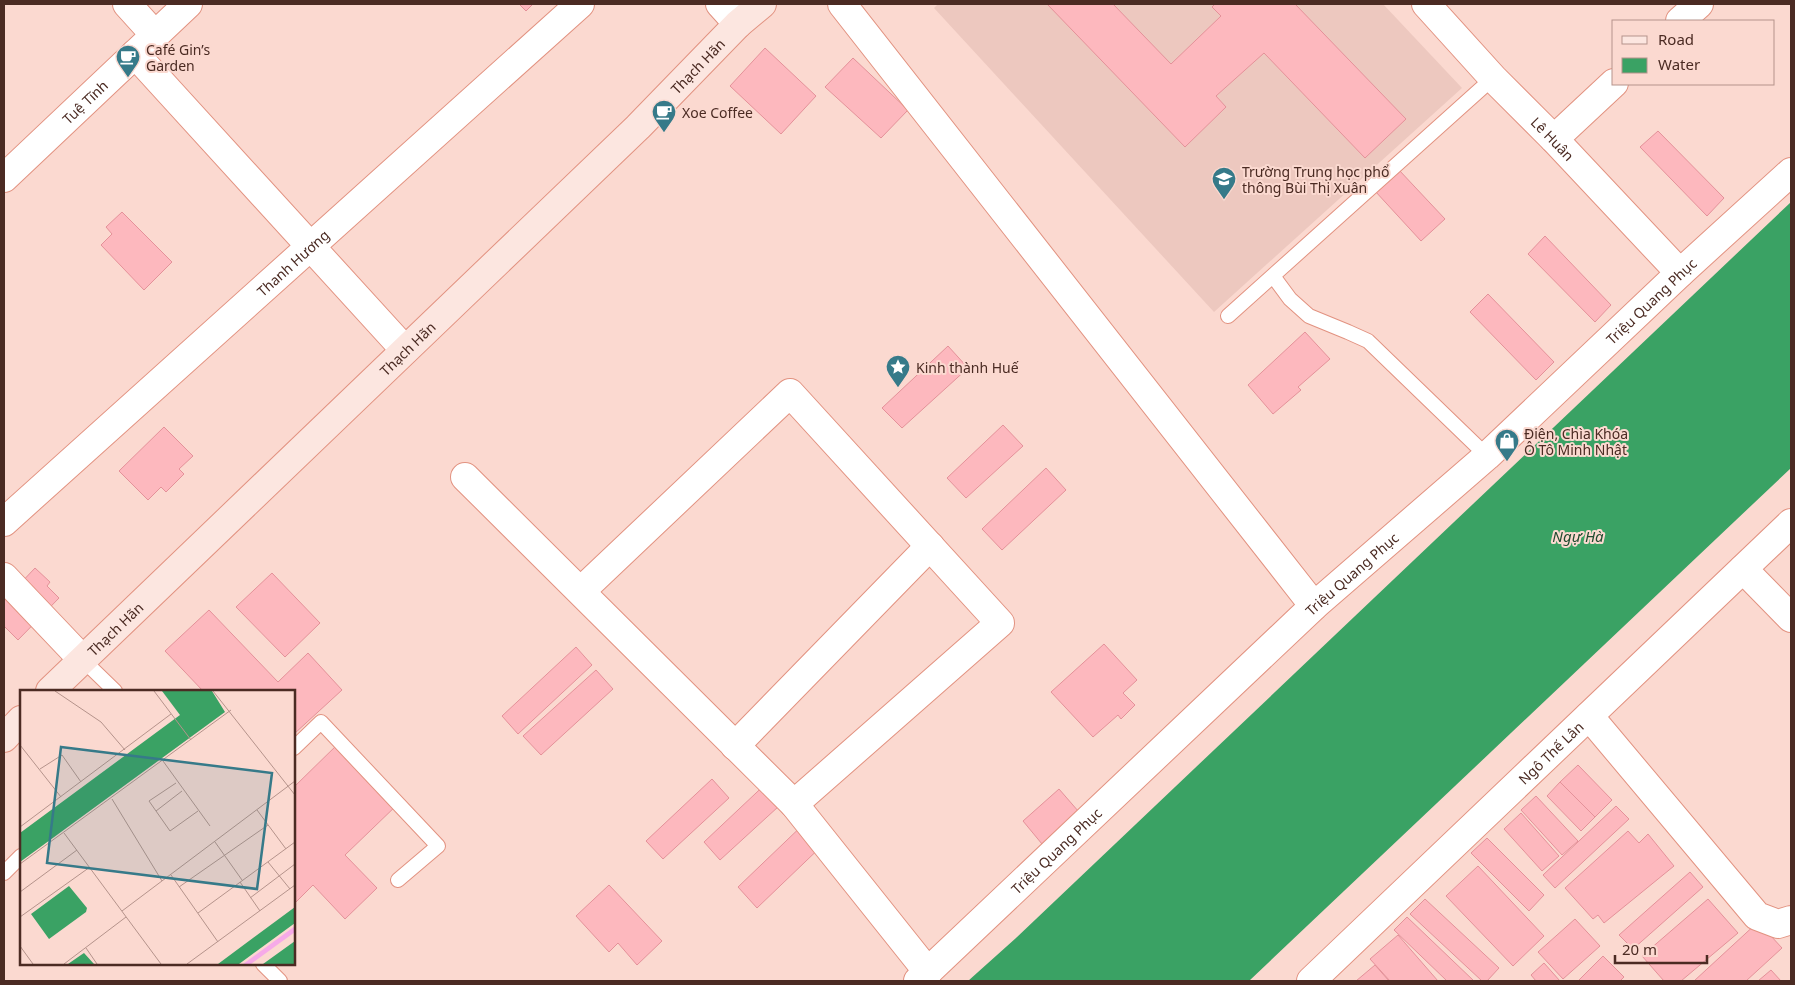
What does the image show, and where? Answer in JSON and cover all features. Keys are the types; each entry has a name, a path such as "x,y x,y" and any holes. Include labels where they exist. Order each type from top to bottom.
{"street":[{"path":"127,4 155,35"},
{"name":"Tuệ Tĩnh","path":"4,178 188,4"},
{"name":"Thanh Hương","path":"4,522 580,4"},
{"path":"720,4 738,24"},
{"name":"Thạch Hãn","path":"51,690 638,127 738,24 762,4"},
{"path":"842,4 1314,606"},
{"path":"1681,20 1699,4"},
{"name":"Lê Huân","path":"1431,5 1493,78 1554,139 1680,273"},
{"path":"135,54 405,350"},
{"path":"1554,139 1612,85"},
{"name":"Triệu Quang Phục","path":"923,977 1314,606 1487,456 1680,273 1791,172"},
{"path":"581,591 790,393 1000,623 794,804"},
{"path":"465,478 794,804 923,977"},
{"name":"Ngô Thế Lân","path":"1311,981 1791,523"},
{"path":"736,746 930,546"},
{"path":"1744,568 1791,618"},
{"path":"4,577 82,659"},
{"path":"1589,716 1757,916 1778,924 1791,920"},
{"path":"4,738 20,721"}],"lane":[{"path":"1228,316 1493,78"},
{"path":"1273,276 1290,299 1309,316 1368,341 1487,456"},
{"path":"82,659 114,690"},
{"path":"295,747 321,722 438,846 398,880"},
{"path":"4,873 20,857"},
{"path":"264,965 280,981"}],"shaded area":[{"name":"Trường Trung học phổ thông Bùi Thị Xuân","path":"938,4 1383,4 1462,88 1214,312 934,8"}],"water":[{"name":"Ngự Hà","path":"1791,202 1791,468 1249,981 968,981 1016,938"}],"building":[{"path":"519,4 533,4 526,11"},
{"path":"1047,4 1113,4 1171,64 1221,16 1212,7 1215,4 1295,4 1406,119 1365,158 1264,53 1216,96 1226,107 1185,147"},
{"path":"765,48 816,96 781,134 730,86"},
{"path":"853,58 908,110 881,138 825,87"},
{"path":"1658,131 1724,198 1707,216 1640,147"},
{"path":"1399,170 1445,219 1421,241 1375,191"},
{"path":"122,212 172,262 144,290 101,245 112,234 106,227"},
{"path":"1545,236 1611,305 1595,322 1528,254"},
{"path":"1488,294 1554,362 1536,380 1470,312"},
{"path":"1305,332 1330,359 1298,387 1301,390 1273,414 1248,385"},
{"path":"948,346 968,368 902,428 882,408"},
{"path":"1003,425 1023,446 966,498 947,478"},
{"path":"164,427 193,456 179,469 184,474 166,492 161,487 148,500 119,471"},
{"path":"1046,468 1066,490 1002,550 982,529"},
{"path":"35,568 50,582 47,586 59,598 18,640 4,626 4,586 17,587"},
{"path":"272,573 320,623 285,657 236,607"},
{"path":"209,610 278,682 308,653 342,690 295,733 295,690 202,690 165,651"},
{"path":"1104,644 1137,680 1123,693 1135,705 1121,719 1118,715 1093,737 1051,692"},
{"path":"576,647 592,665 518,734 502,716"},
{"path":"596,670 613,689 541,755 523,736"},
{"path":"340,742 399,803 345,855 377,888 345,919 313,885 295,903 295,786"},
{"path":"1578,765 1612,800 1595,817 1560,782"},
{"path":"773,777 790,796 720,860 704,842"},
{"path":"712,779 729,798 663,859 646,841"},
{"path":"1560,782 1595,817 1581,831 1547,796"},
{"path":"1059,789 1092,827 1054,834 1042,844 1023,821"},
{"path":"1536,796 1578,841 1562,855 1521,810"},
{"path":"1616,806 1629,819 1555,888 1543,875"},
{"path":"1521,813 1559,856 1542,871 1504,829"},
{"path":"809,819 829,839 757,908 738,887"},
{"path":"1628,831 1639,843 1648,834 1674,866 1604,923 1598,915 1593,919 1565,888"},
{"path":"1487,838 1544,895 1529,911 1471,853"},
{"path":"1478,866 1544,936 1513,966 1446,896"},
{"path":"1690,872 1703,887 1633,949 1619,935"},
{"path":"609,885 662,941 637,965 618,943 609,952 576,916"},
{"path":"1425,899 1499,968 1487,981 1482,981 1410,914"},
{"path":"1708,899 1738,933 1681,981 1664,981 1642,956"},
{"path":"1407,917 1474,981 1447,981 1394,930"},
{"path":"1575,919 1600,946 1563,979 1538,952"},
{"path":"1758,922 1782,948 1746,981 1694,981"},
{"path":"1398,935 1438,981 1390,981 1370,959"},
{"path":"1603,956 1624,977 1620,981 1578,981"},
{"path":"1544,963 1560,981 1536,981 1531,975"},
{"path":"1375,965 1389,981 1356,981"},
{"path":"1771,970 1781,981 1758,981"}],"place":[{"name":"Café Gin’s Garden","path":"128,78"},
{"name":"Xoe Coffee","path":"664,133"},
{"name":"Trường Trung học phổ thông Bùi Thị Xuân","path":"1224,200"},
{"name":"Kinh thành Huế","path":"898,388"},
{"name":"Điện, Chìa Khóa Ô Tô Minh Nhật","path":"1507,462"}]}
